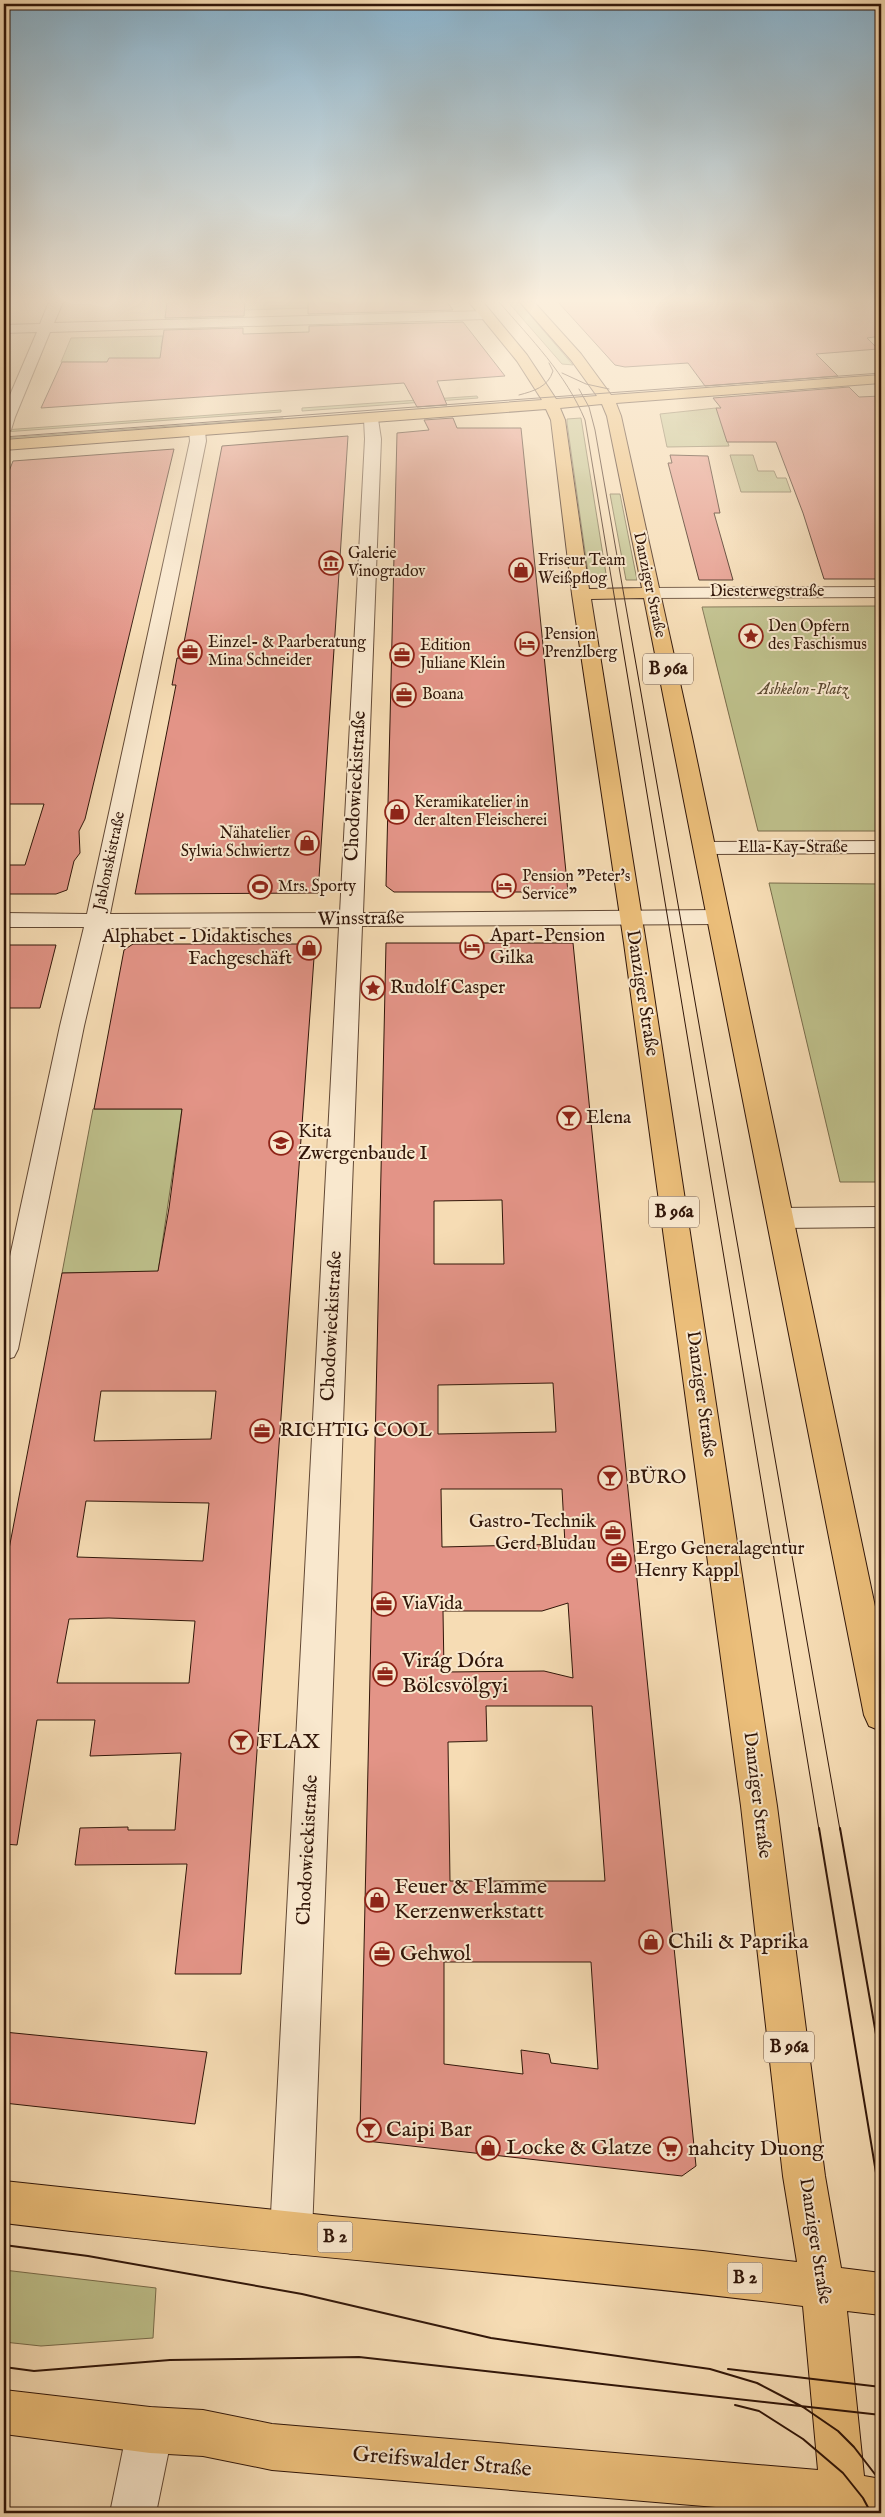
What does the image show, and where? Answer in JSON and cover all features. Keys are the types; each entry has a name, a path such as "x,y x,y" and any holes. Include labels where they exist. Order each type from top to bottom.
{"main road":[{"path":"4,445 351,419"},
{"name":"Danziger Straße","path":"558,419 581,594 733,1616 759,1806 804,2176 857,2503"},
{"name":"Danziger Straße","path":"615,419 705,848 881,1715"},
{"path":"5,427 26,425"},
{"path":"581,594 652,593"},
{"name":"B 2","path":"4,2202 290,2233 703,2272 881,2294"},
{"name":"Greifswalder Straße","path":"4,2412 150,2430 203,2433 272,2447 857,2503"}],"street":[{"name":"Chodowieckistraße","path":"290,2233 373,439 371,419"},
{"name":"Jablonskistraße","path":"4,1349 72,1026 98,920 198,441 197,431"},
{"name":"Diesterwegstraße","path":"652,593 881,592"},
{"name":"Ella-Kay-Straße","path":"705,848 881,847"},
{"name":"Winsstraße","path":"4,920 718,917"},
{"path":"780,1218 881,1217"},
{"path":"132,2513 150,2430"}],"green space":[{"path":"150,419 178,419 4,432 4,430"},
{"path":"263,419 284,421 4,441 4,438"},
{"path":"567,419 581,419 607,580 589,580"},
{"path":"661,419 722,419 729,446 667,447"},
{"path":"730,455 753,455 758,471 774,471 777,478 786,478 791,492 741,492"},
{"path":"610,494 620,494 637,580 626,580"},
{"name":"Ashkelon-Platz","path":"881,606 881,831 758,831 702,607"},
{"path":"769,883 881,884 881,1182 840,1182"},
{"path":"93,1109 182,1109 158,1272 62,1273"},
{"path":"4,2270 156,2288 153,2338 41,2346 4,2342"}],"building":[{"path":"454,419 457,428 521,428 568,892 394,892 386,886 397,433 429,430 424,420"},
{"path":"720,419 881,419 881,579 824,579 803,513 776,442 727,442"},
{"path":"348,436 318,893 135,894 176,685 172,685 177,658 181,658 222,446"},
{"path":"174,449 85,819 79,831 80,853 74,861 67,890 56,894 4,894 4,865 25,865 44,804 4,804 4,484 13,461"},
{"path":"670,455 708,456 720,513 714,513 733,580 699,580 668,463 672,463"},
{"path":"386,943 573,943 696,2166 682,2176 366,2141 360,2132","holes":["502,1200 504,1264 434,1264 434,1201","553,1383 556,1432 438,1434 438,1385","441,1489 562,1489 565,1544 442,1547","568,1603 573,1678 544,1671 444,1672 443,1611 542,1611","486,1706 592,1706 605,1881 450,1881 448,1742 487,1741","444,1962 591,1962 598,2069 551,2063 549,2054 521,2050 523,2074 444,2064"]},
{"path":"133,944 315,944 241,1974 175,1974 187,1864 75,1865 80,1828 128,1827 128,1830 175,1830 181,1753 90,1756 95,1720 37,1720 17,1845 4,1844 4,1575 62,1273 158,1271 169,1208 182,1109 94,1109 124,950","holes":["101,1391 216,1391 211,1439 94,1441","86,1501 209,1503 203,1561 77,1557","109,1618 195,1621 189,1683 57,1683 69,1619"]},
{"path":"4,945 56,945 40,1008 4,1008"},
{"path":"4,2032 207,2052 195,2124 4,2103"}],"tram line":[{"path":"4,437 244,419"},
{"path":"585,419 819,1830"},
{"path":"592,419 840,1830"},
{"path":"819,1828 881,2203"},
{"path":"840,1828 881,2063"},
{"path":"4,2245 88,2256 302,2294 491,2338 710,2369 757,2383 801,2406"},
{"path":"4,2367 34,2371 170,2360 359,2357 801,2406"},
{"path":"728,2369 881,2387"},
{"path":"735,2405 759,2411 803,2439 843,2473 863,2498 871,2513"},
{"path":"801,2406 881,2415"},
{"path":"801,2406 838,2431 854,2447 881,2482"}],"place":[{"name":"Galerie Vinogradov","path":"331,563"},
{"name":"Friseur Team Weißpflog","path":"521,570"},
{"name":"Den Opfern des Faschismus","path":"751,636"},
{"name":"Pension Prenzlberg","path":"527,644"},
{"name":"Einzel- & Paarberatung Mina Schneider","path":"190,652"},
{"name":"Edition Juliane Klein","path":"402,655"},
{"name":"Boana","path":"404,695"},
{"name":"Keramikatelier in der alten Fleischerei","path":"397,812"},
{"name":"Nähatelier Sylwia Schwiertz","path":"307,843"},
{"name":"Pension \"Peter's Service\"","path":"504,886"},
{"name":"Mrs. Sporty","path":"260,887"},
{"name":"Apart-Pension Gilka","path":"472,947"},
{"name":"Alphabet - Didaktisches Fachgeschäft","path":"309,948"},
{"name":"Rudolf Casper","path":"373,988"},
{"name":"Elena","path":"569,1118"},
{"name":"Kita Zwergenbaude I","path":"281,1143"},
{"name":"RICHTIG COOL","path":"262,1431"},
{"name":"BÜRO","path":"610,1478"},
{"name":"Gastro-Technik Gerd Bludau","path":"613,1533"},
{"name":"Ergo Generalagentur Henry Kappl","path":"619,1560"},
{"name":"ViaVida","path":"384,1604"},
{"name":"Virág Dóra Bölcsvölgyi","path":"385,1674"},
{"name":"FLAX","path":"241,1742"},
{"name":"Feuer & Flamme Kerzenwerkstatt","path":"377,1900"},
{"name":"Chili & Paprika","path":"651,1942"},
{"name":"Gehwol","path":"382,1954"},
{"name":"Caipi Bar","path":"369,2130"},
{"name":"Locke & Glatze","path":"488,2148"},
{"name":"nahcity Duong","path":"670,2149"}]}
